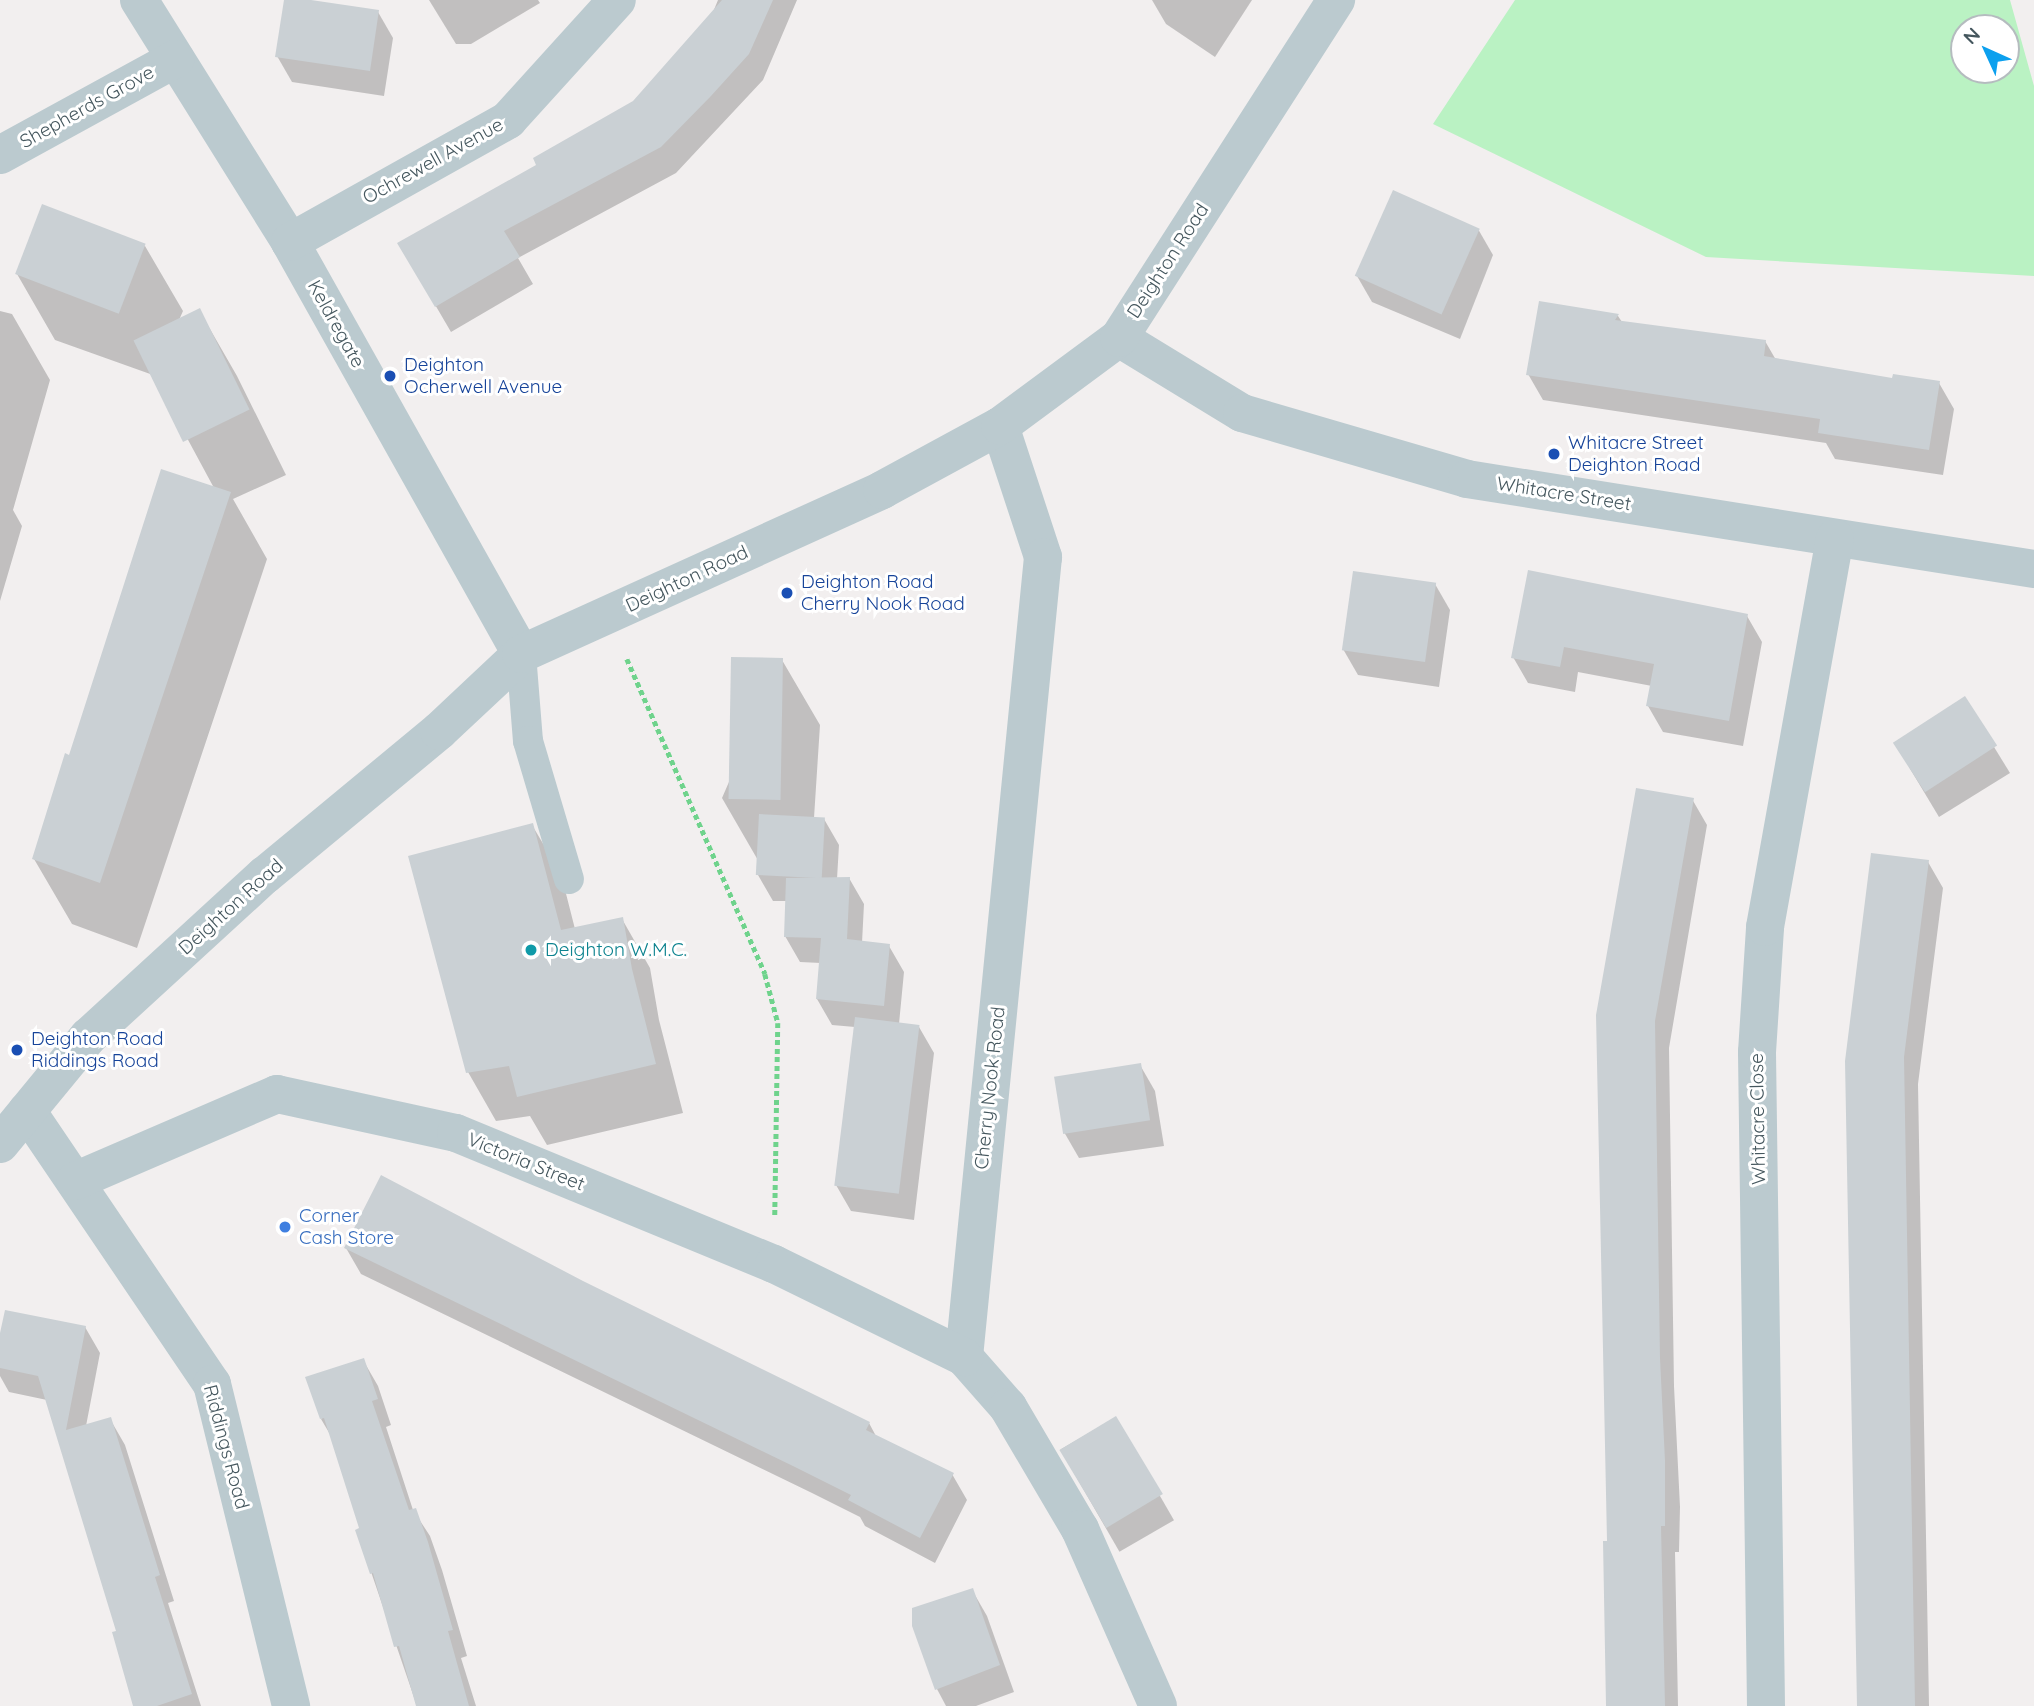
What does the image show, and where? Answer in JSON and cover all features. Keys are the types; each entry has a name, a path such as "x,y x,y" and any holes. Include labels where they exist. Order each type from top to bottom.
{"street":[{"name":"Keldregate","path":"139,0 290,242 521,654"},
{"name":"Ochrewell Avenue","path":"290,242 508,120 617,0"},
{"name":"Deighton Road","path":"0,1144 88,1037 265,875 439,731 521,654 882,490 1000,426 1119,338 1336,0"},
{"name":"Shepherds Grove","path":"0,155 174,59"},
{"name":"Whitacre Street","path":"1119,338 1242,413 1467,479 2034,569"},
{"name":"Cherry Nook Road","path":"964,1357 1042,557 1000,426"},
{"name":"Whitacre Close","path":"1766,1706 1757,1052 1765,927 1835,538"},
{"name":"Victoria Street","path":"75,1181 277,1094 456,1133 774,1264 964,1357"},
{"name":"Riddings Road","path":"27,1111 212,1384 291,1706"},
{"path":"964,1357 1009,1407 1080,1529 1158,1706"}],"lane":[{"path":"521,654 528,741 569,879"}],"path":[{"path":"608,615 768,986 778,1023 774,1264"}],"green space":[{"path":"1515,0 2010,0 2014,14 1950,14 1950,84 2020,84 2020,36 2034,86 2034,276 1706,257 1433,124"}],"building":[{"path":"284,0 311,0 379,10 370,71 275,57"},
{"path":"722,0 773,0 749,54 711,96 661,147 504,231 520,257 435,307 397,243 536,165 533,158 633,101"},
{"path":"1393,190 1480,229 1442,315 1355,276"},
{"path":"42,204 146,244 119,314 15,274"},
{"path":"1539,301 1619,314 1615,320 1766,340 1764,356 1892,378 1893,374 1940,381 1929,450 1818,433 1820,419 1526,375"},
{"path":"200,308 250,410 183,442 133,340"},
{"path":"161,469 231,492 100,883 32,859 65,753 69,755"},
{"path":"1528,570 1748,614 1729,721 1646,706 1654,664 1564,647 1560,667 1511,658"},
{"path":"1353,571 1436,583 1425,662 1342,650"},
{"path":"731,657 783,658 781,800 729,799"},
{"path":"1965,696 1997,745 1925,792 1893,743"},
{"path":"1636,788 1694,798 1655,1021 1660,1358 1665,1461 1665,1526 1661,1526 1665,1706 1606,1706 1603,1541 1607,1541 1596,1015"},
{"path":"759,814 825,817 822,878 756,875"},
{"name":"Deighton W.M.C.","path":"533,823 561,930 623,917 632,969 656,1064 517,1097 509,1066 466,1073 408,856"},
{"path":"1871,853 1929,860 1904,1057 1915,1706 1857,1706 1845,1061"},
{"path":"850,877 847,939 890,944 884,1006 816,999 821,938 784,937 786,878"},
{"path":"855,1017 920,1025 899,1194 834,1186"},
{"path":"1141,1063 1150,1120 1063,1134 1054,1077"},
{"path":"381,1175 583,1281 870,1422 866,1430 954,1473 920,1538 848,1500 851,1495 344,1248"},
{"path":"5,1310 86,1326 66,1430 111,1417 160,1575 155,1577 192,1694 157,1706 133,1706 112,1632 116,1631 38,1376 0,1368 0,1333"},
{"path":"364,1358 378,1399 372,1401 409,1510 416,1508 428,1542 453,1630 448,1631 469,1706 416,1706 399,1646 394,1647 373,1573 370,1574 355,1530 359,1528 324,1418 320,1419 305,1377"},
{"path":"1116,1416 1163,1494 1106,1528 1059,1450"},
{"path":"973,1588 1000,1665 935,1690 912,1626 912,1608"}],"place":[{"name":"Deighton Ocherwell Avenue","path":"390,376"},
{"name":"Whitacre Street Deighton Road","path":"1554,454"},
{"name":"Deighton Road Cherry Nook Road","path":"787,593"},
{"name":"Deighton W.M.C.","path":"531,950"},
{"name":"Deighton Road Riddings Road","path":"17,1050"},
{"name":"Corner Cash Store","path":"285,1227"}]}
